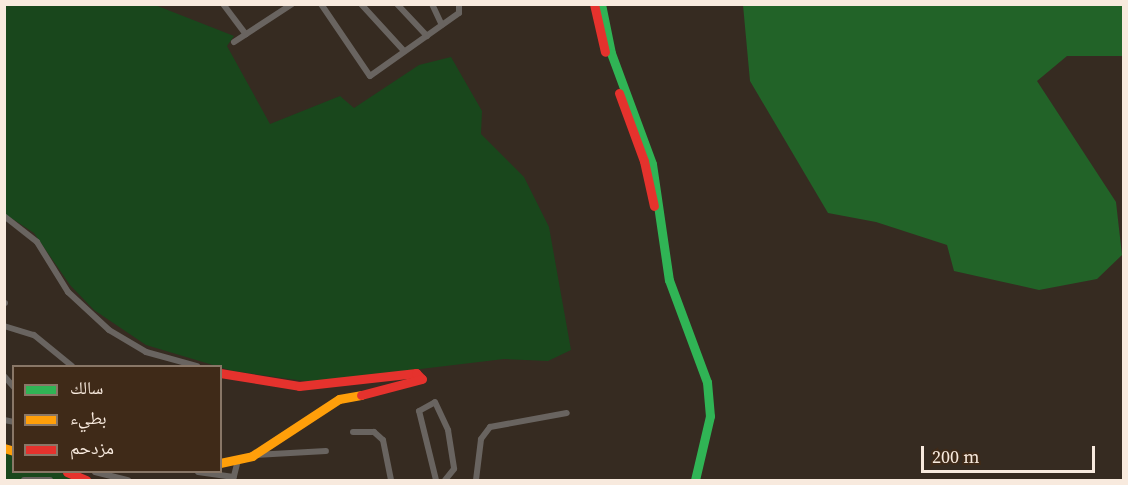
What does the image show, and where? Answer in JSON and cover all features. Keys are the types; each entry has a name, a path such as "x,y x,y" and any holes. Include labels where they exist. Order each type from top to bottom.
{"street":[{"path":"223,4 246,34"},
{"path":"234,42 292,4"},
{"path":"321,4 368,76 459,13 459,4"},
{"path":"361,4 404,51"},
{"path":"397,4 428,36"},
{"path":"432,4 441,25"},
{"path":"594,4 604,47 644,161 664,282 698,367 704,428 693,480"},
{"path":"601,4 611,53 652,164 669,280 707,382 709,427 693,480"},
{"path":"4,216 33,237 68,292 109,330 146,352 193,365"},
{"path":"4,326 34,335 71,365"},
{"path":"222,373 298,386 416,373 421,377 417,384 332,402 252,456"},
{"path":"436,480 419,411 435,402 446,423 454,469 446,480"},
{"path":"476,480 481,439 490,427 567,413"},
{"path":"353,432 374,432 382,440 391,480"},
{"path":"222,463 252,456 326,451"},
{"path":"207,473 234,479 238,460"},
{"path":"71,473 86,480"},
{"path":"102,473 128,480"},
{"path":"24,480 50,480"}],"green space":[{"path":"4,5 155,5 234,36 227,46 270,124 340,96 354,108 419,65 451,57 482,111 481,134 524,177 549,227 571,350 548,361 504,359 312,382 233,371 222,368 222,365 213,365 146,345 94,310 70,285 34,233 5,214"},
{"path":"743,5 1123,5 1123,56 1067,56 1037,81 1116,202 1122,255 1097,279 1039,290 954,271 947,245 876,222 828,213 750,81"},
{"path":"4,453 12,456 12,473 60,473 78,480 5,480"}],"traffic: fast":[{"path":"601,4 611,53 652,164 669,280 707,382 710,416 695,480"}],"traffic: slow":[{"path":"222,463 252,456 339,399 361,395"},
{"path":"4,448 12,450"}],"traffic: jam":[{"path":"594,4 605,52"},
{"path":"619,93 644,161 654,206"},
{"path":"222,373 299,386 416,373 422,379 361,395"},
{"path":"69,473 86,480"}]}
